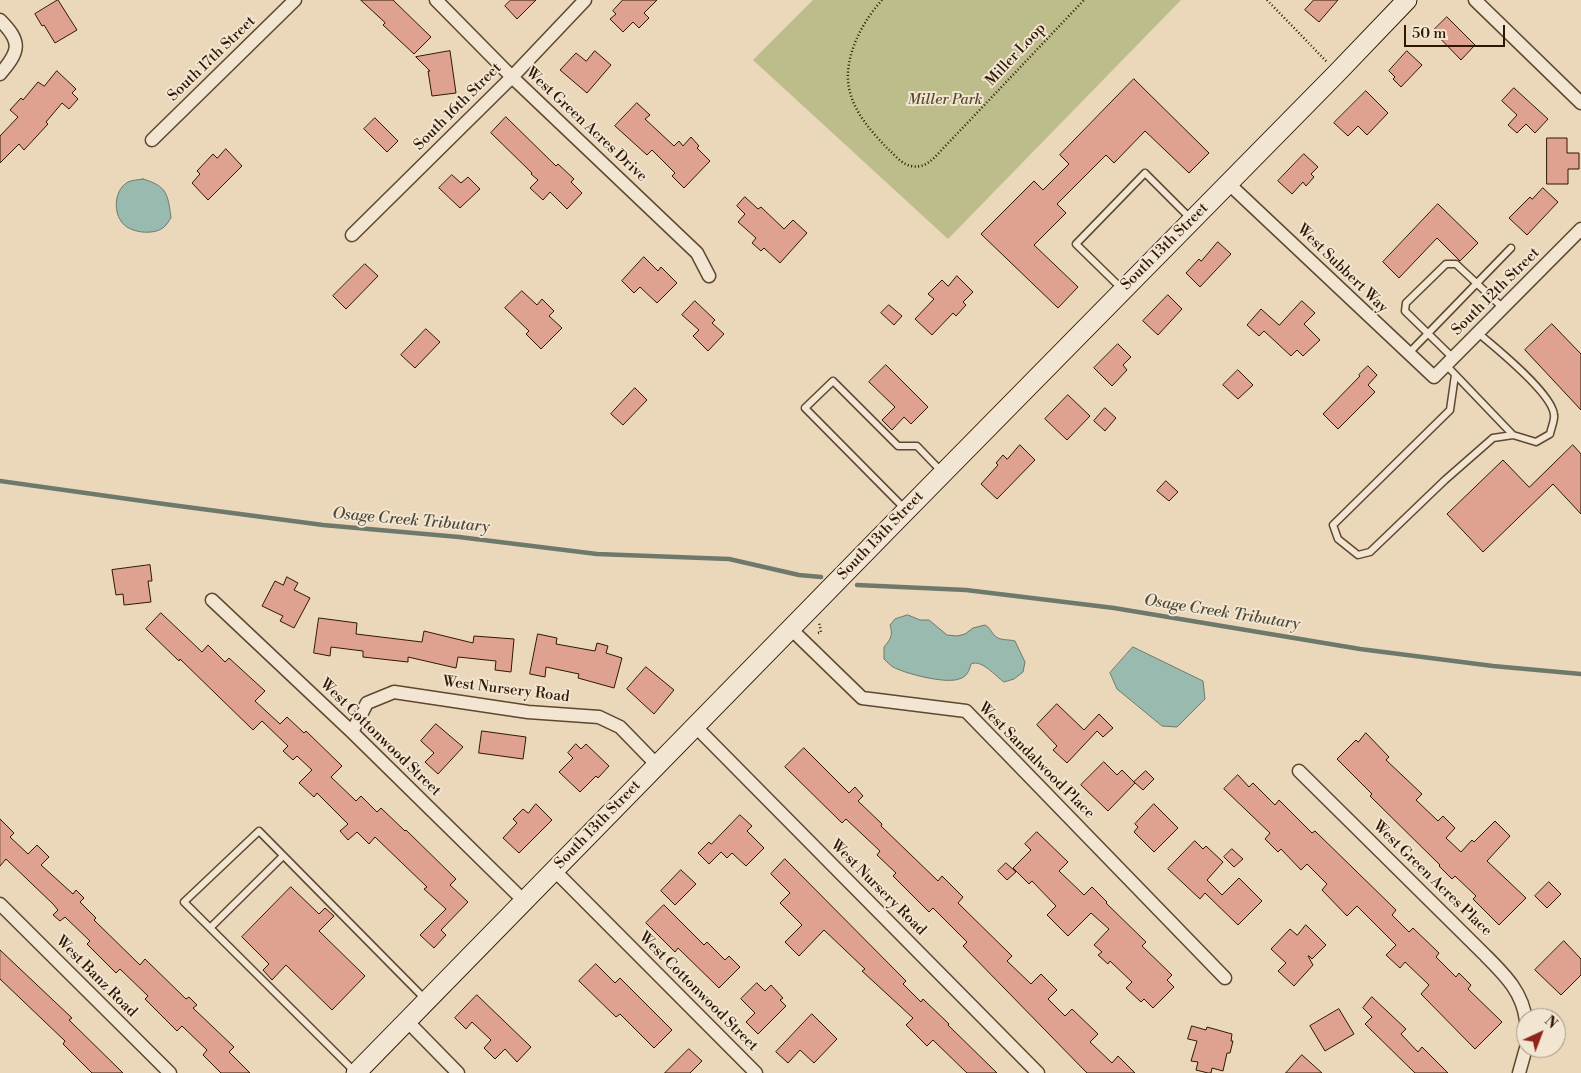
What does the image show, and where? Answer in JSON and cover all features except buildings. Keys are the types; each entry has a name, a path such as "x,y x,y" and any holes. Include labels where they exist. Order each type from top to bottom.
{"street":[{"name":"South 17th Street","path":"152,140 295,0"},
{"name":"West Green Acres Drive","path":"436,0 512,77 698,253 709,276"},
{"name":"South 16th Street","path":"352,234 512,77 585,0"},
{"name":"South 13th Street","path":"356,1073 1407,0"},
{"path":"1475,0 1581,103"},
{"path":"0,20 11,31 16,42 16,51 10,63 0,74"},
{"name":"West Subbert Way","path":"1228,183 1434,377"},
{"name":"South 12th Street","path":"1434,377 1581,229"},
{"name":"West Cottonwood Street","path":"212,600 352,732 524,901"},
{"name":"West Sandalwood Place","path":"791,629 862,698 966,712 1226,978"},
{"name":"West Nursery Road","path":"352,732 367,703 394,692 528,712 599,717 620,727 657,765"},
{"name":"West Nursery Road","path":"695,726 1038,1073"},
{"name":"West Green Acres Place","path":"1299,771 1514,985 1525,1008"},
{"name":"West Cottonwood Street","path":"554,870 756,1073"},
{"name":"West Banz Road","path":"0,904 170,1073"},
{"path":"407,1021 458,1073"},
{"path":"1519,1073 1523,1058"}],"lane":[{"path":"1123,290 1076,244 1145,173 1192,220"},
{"path":"1408,354 1511,248"},
{"path":"1503,308 1456,264 1446,264 1406,303 1405,311 1428,334 1449,362 1455,375 1513,435"},
{"path":"1455,375 1450,410 1333,525 1338,539 1358,555 1370,552 1445,480 1493,438 1513,435 1536,442 1550,434 1555,416 1550,402 1502,353 1478,333"},
{"path":"906,510 805,408 833,381 898,446 916,446 943,473"},
{"path":"356,1073 184,902 259,831 427,1000"},
{"path":"210,928 283,856"}],"path":[{"name":"Miller Loop","path":"882,0 865,22 856,41 849,66 849,86 853,101 870,130 897,158 912,166 921,166 935,157 1084,0"},
{"path":"1267,0 1337,73"}],"green space":[{"name":"Miller Park","path":"813,0 1181,0 948,239 753,60"}],"water":[{"path":"143,179 162,188 169,203 171,218 164,227 154,232 135,231 124,225 118,216 116,206 120,190 130,181"},
{"path":"908,615 920,620 929,620 947,635 957,636 965,634 973,628 985,625 998,638 1015,641 1025,662 1023,672 1014,679 1004,682 984,666 975,663 971,664 964,677 953,680 936,679 899,670 884,659 884,647 890,639 890,625 895,619"},
{"path":"1133,647 1203,681 1205,699 1177,727 1162,726 1117,689 1110,673"}],"waterway":[{"name":"Osage Creek Tributary","path":"0,481 323,525 459,537 597,554 729,559 799,575 821,577"},
{"name":"Osage Creek Tributary","path":"857,585 966,590 1114,608 1360,649 1493,666 1581,674"}]}
